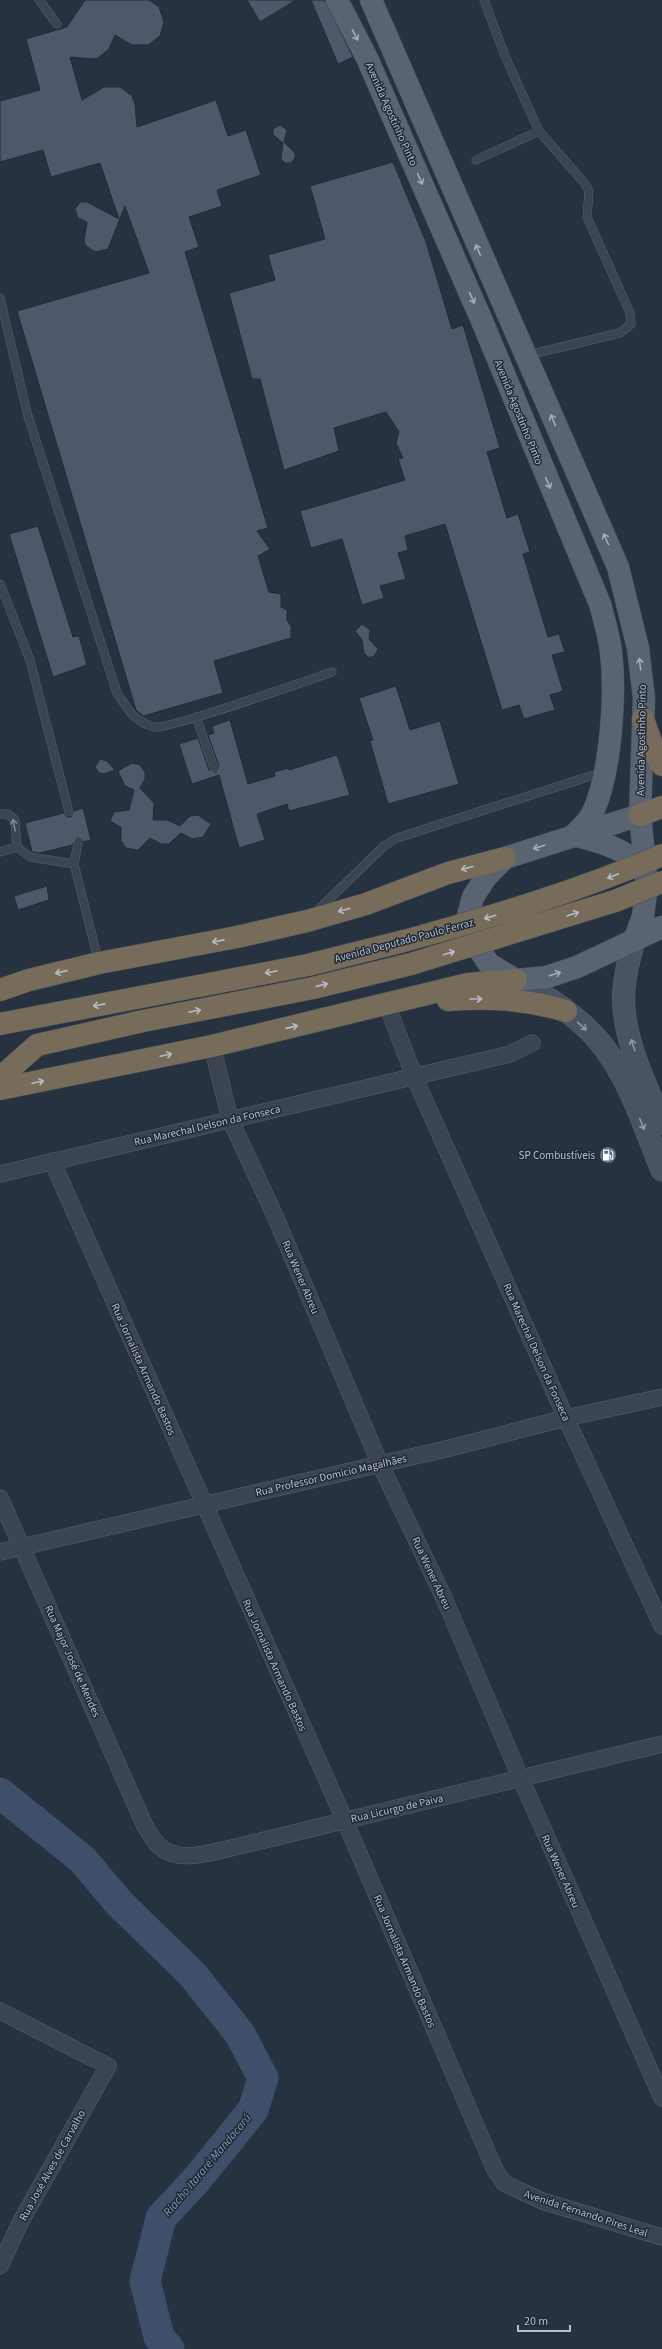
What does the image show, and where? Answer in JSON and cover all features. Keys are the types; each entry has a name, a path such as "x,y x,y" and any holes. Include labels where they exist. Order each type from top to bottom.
{"highway":[{"path":"643,719 655,753 662,765"},
{"path":"640,815 662,806"},
{"name":"Avenida Deputado Paulo Ferraz","path":"0,1024 308,965 404,941 510,911 607,878 662,855"},
{"path":"0,990 29,980 99,964 237,937 307,921 366,904 448,873 504,858"},
{"path":"0,1078 37,1045 142,1021 313,988 411,964 608,903 662,882"},
{"path":"0,1089 212,1046 391,1004 468,984 516,980"},
{"path":"391,1004 505,999 536,1002 566,1011"}],"main road":[{"name":"Avenida Agostinho Pinto","path":"337,0 367,58 479,313 600,604 611,650 612,676 610,725 604,772 593,813 574,835"},
{"name":"Avenida Agostinho Pinto","path":"371,0 618,567 638,648 644,698 640,815 644,869 647,885 644,908 634,938"},
{"path":"640,815 504,858 486,876 473,897 467,919 472,939 489,964 546,995 590,1032 636,1085 662,1123"},
{"path":"574,835 616,847 633,857 644,869"},
{"path":"516,980 547,977 577,967 634,938 662,927"},
{"path":"634,938 624,990 625,1020 636,1085 662,1170"}],"street":[{"name":"Rua Marechal Delson da Fonseca","path":"391,1004 414,1076 566,1418 662,1626"},
{"name":"Rua Marechal Delson da Fonseca","path":"0,1174 510,1054 532,1043"},
{"name":"Rua Wener Abreu","path":"212,1046 230,1120 275,1216 380,1464 444,1598 521,1779 662,2098"},
{"name":"Rua Jornalista Armando Bastos","path":"52,1161 345,1821 495,2170"},
{"name":"Rua Professor Domicio Magalhães","path":"0,1552 450,1448 566,1418 662,1397"},
{"name":"Rua Major José de Mendes","path":"0,1498 144,1824"},
{"name":"Rua Licurgo de Paiva","path":"144,1824 159,1846 174,1854 184,1856 227,1849 662,1744"},
{"name":"Rua José Alves de Carvalho","path":"0,2012 108,2066 20,2223 0,2266"},
{"name":"Avenida Fernando Pires Leal","path":"495,2170 504,2183 542,2201 662,2237"}],"lane":[{"path":"39,0 57,24"},
{"path":"484,0 505,56 538,131 586,185 589,192 587,217 625,298 630,313 631,324 620,333 525,356"},
{"path":"476,160 538,131"},
{"path":"0,298 28,416 116,693 137,721 156,728 196,717 332,672"},
{"path":"0,584 30,660 69,812"},
{"path":"196,717 214,768"},
{"path":"307,921 384,846 397,838 604,772"},
{"path":"0,814 8,814 15,820 17,847 30,857 74,864"},
{"path":"78,843 74,864 99,964"},
{"path":"0,852 17,847"}],"building":[{"path":"85,0 149,0 159,7 164,22 160,36 148,45 132,45 115,35 109,49 98,58 91,59 70,57 82,100 104,87 120,87 132,96 135,104 137,127 216,100 228,136 246,130 261,175 217,190 222,206 189,217 199,247 185,252 268,528 257,531 270,549 258,556 269,592 281,594 281,607 287,610 287,620 291,626 291,638 214,661 223,693 143,716 136,710 17,311 149,273 125,206 108,249 95,252 86,246 84,241 87,222 78,218 75,209 80,202 87,202 119,219 100,163 51,177 43,150 0,162 0,101 40,90 26,39 67,27"},
{"path":"247,0 296,0 260,22"},
{"path":"311,0 325,0 353,57 338,64"},
{"path":"280,125 287,130 284,142 295,153 295,158 291,163 285,163 281,159 283,143 273,135 273,129"},
{"path":"393,162 426,242 452,329 463,325 500,448 487,452 507,518 518,514 530,552 523,554 548,637 559,634 565,652 552,655 563,691 550,695 555,710 524,719 519,705 502,710 445,524 405,536 408,550 398,553 406,579 380,586 384,598 362,605 342,539 311,548 300,511 405,480 398,459 403,458 396,443 399,432 386,412 334,428 339,451 284,470 260,379 252,379 229,293 275,280 268,255 325,239 310,186"},
{"path":"38,526 73,637 79,636 87,665 53,677 9,534"},
{"path":"362,624 370,630 369,639 378,649 372,657 368,657 364,653 362,640 355,631"},
{"path":"396,686 410,730 440,721 459,784 388,804 370,741 373,740 359,698"},
{"path":"230,720 248,784 275,776 274,772 289,768 289,770 337,755 350,795 289,811 287,804 257,814 265,840 239,848 219,775 192,784 179,744 198,738 209,770 216,773 219,766 208,735 214,733 212,726"},
{"path":"100,759 107,761 115,770 103,774 99,773 95,767"},
{"path":"132,763 140,765 145,772 145,779 140,788 154,803 153,820 167,820 180,826 190,816 198,815 211,824 203,837 192,839 181,833 169,844 161,844 150,838 138,850 126,848 121,841 121,827 110,821 114,812 129,810 134,790 125,786 118,771"},
{"path":"83,808 91,840 83,842 81,839 77,838 72,845 40,853 32,852 25,823 64,813 67,817 71,817 74,811"},
{"path":"47,886 49,900 18,910 14,896"}],"waterway":[{"name":"Riacho Itararé-Mandacarú","path":"0,1793 83,1860 119,1903 192,1974 240,2034 263,2078 253,2110 197,2179 161,2218 145,2281 159,2337 169,2349"}],"place":[{"name":"SP Combustíveis","path":"608,1155"}]}
